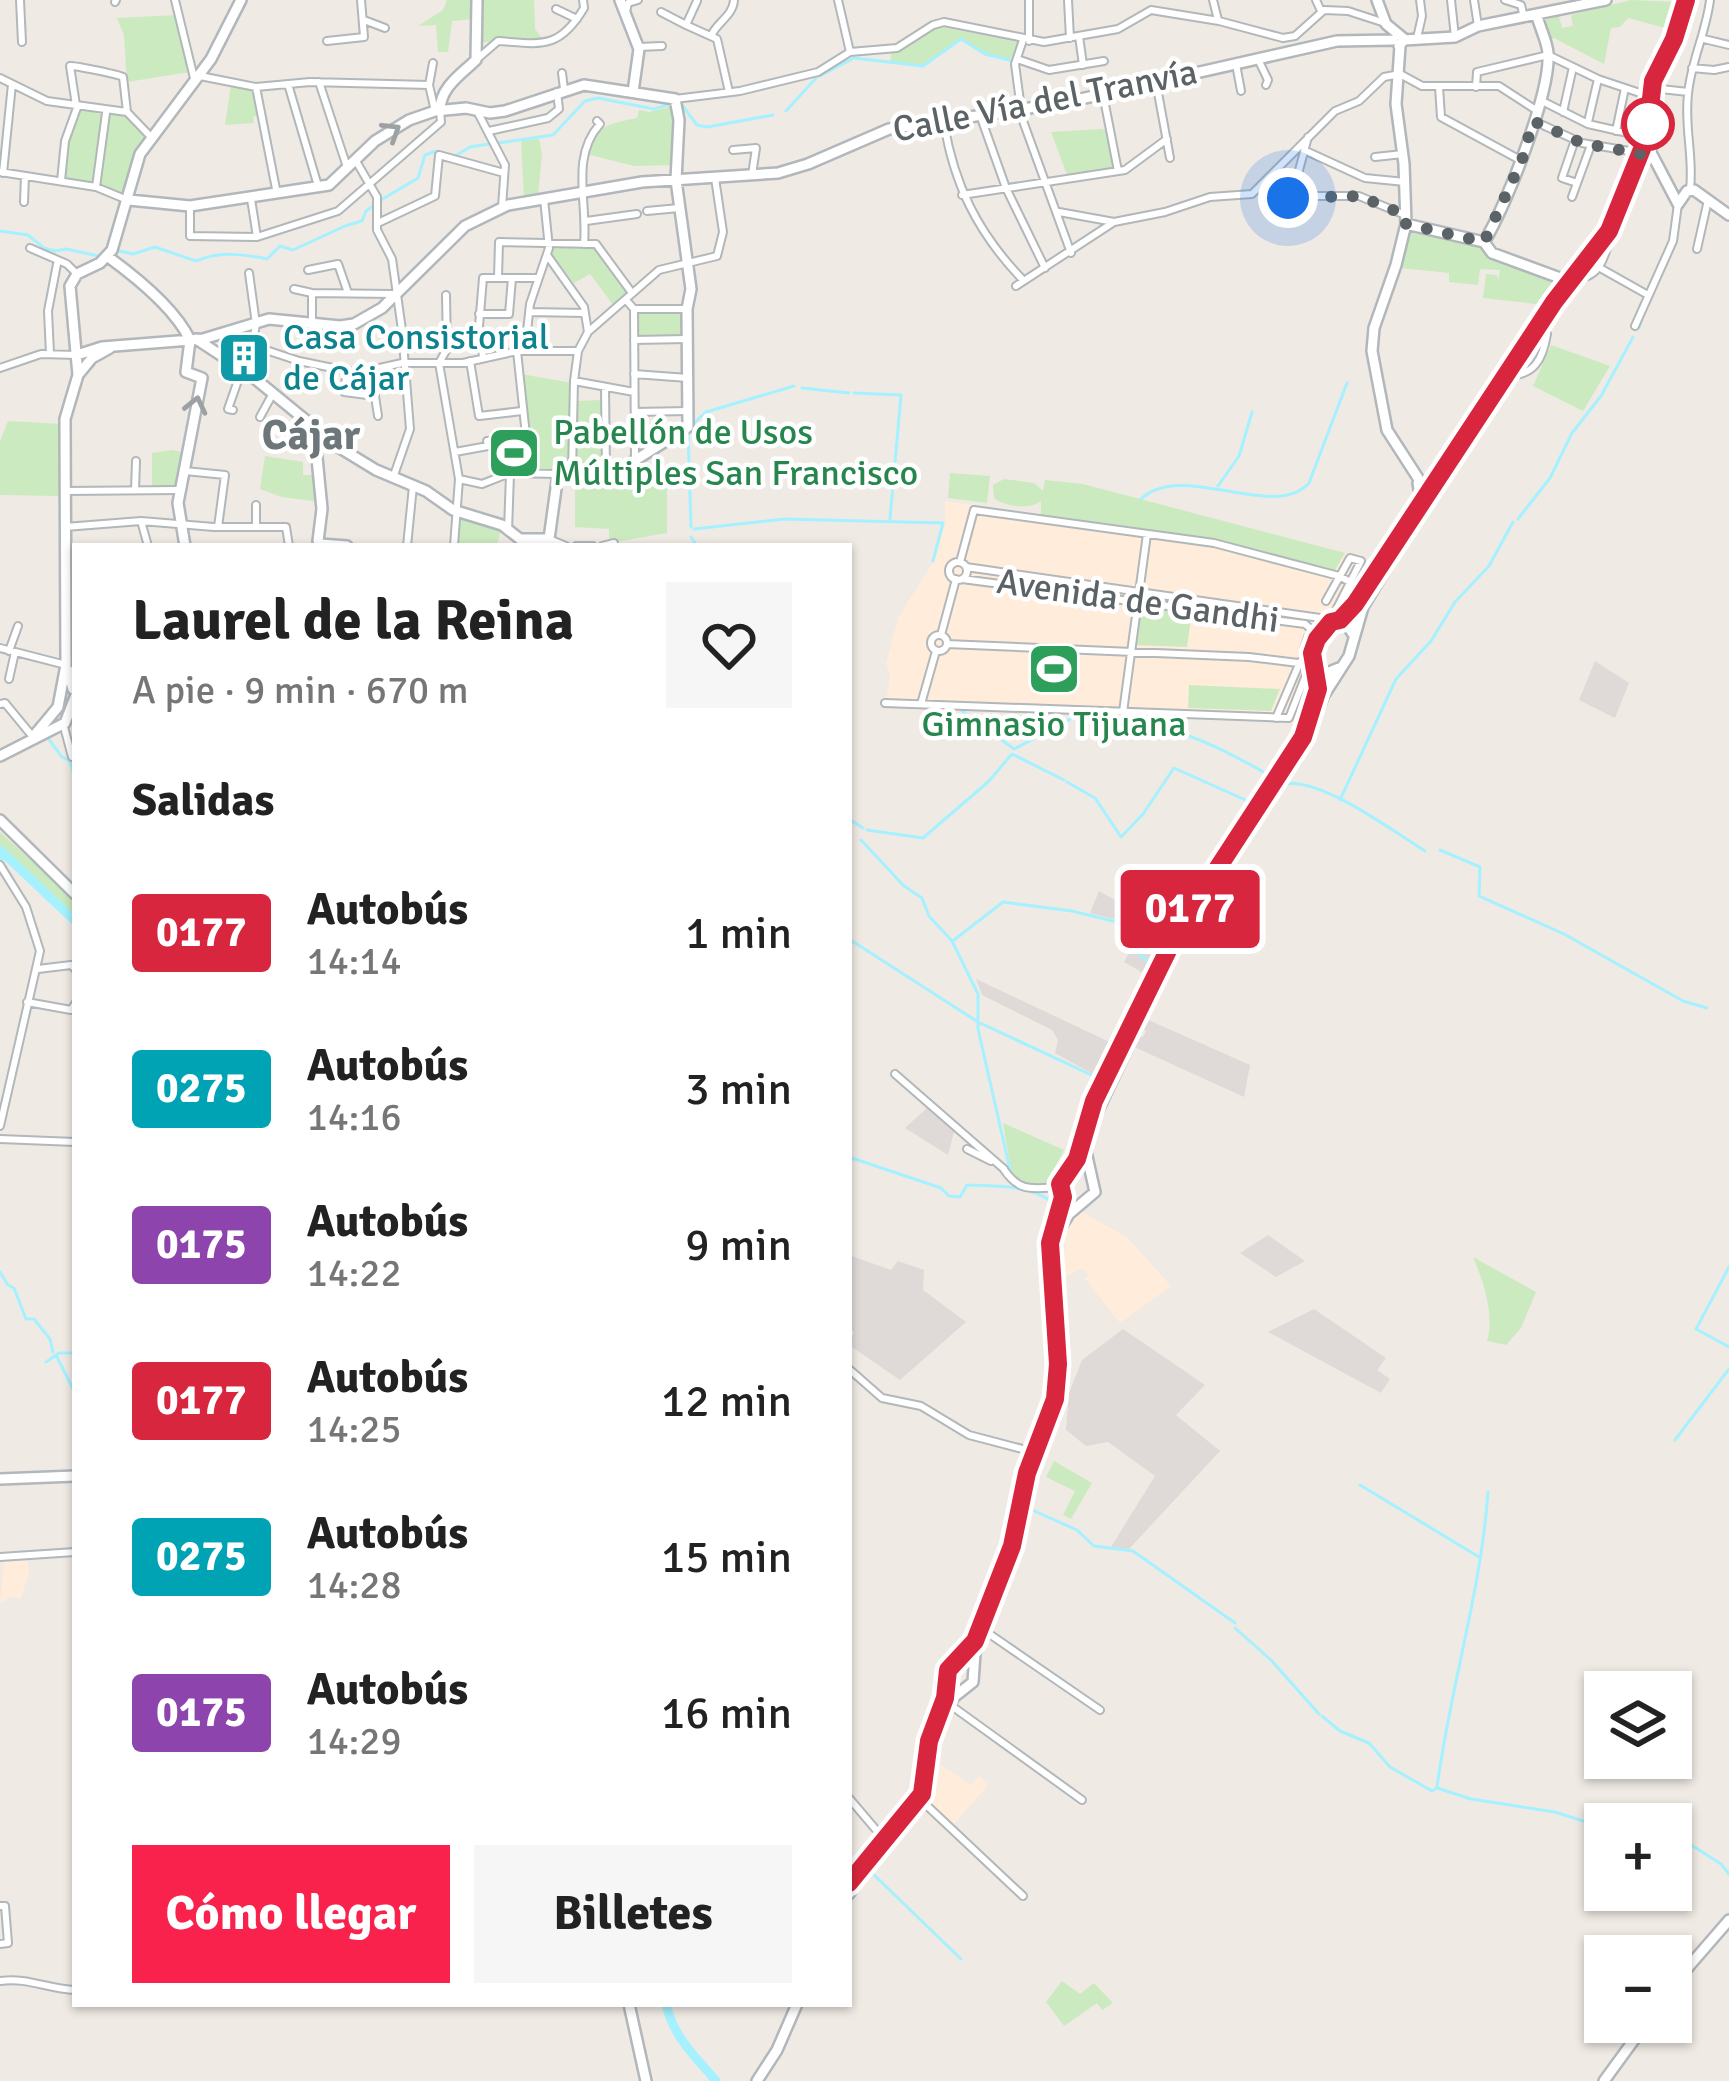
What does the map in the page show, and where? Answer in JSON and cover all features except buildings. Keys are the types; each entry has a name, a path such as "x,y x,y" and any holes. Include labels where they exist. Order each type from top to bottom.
{"street":[{"path":"20,0 22,43"},
{"path":"175,0 197,79"},
{"path":"72,758 66,724 71,692 66,665 70,573 65,419 78,374 70,286 77,274 107,256 129,200 140,154 197,79 241,0"},
{"path":"327,41 364,37 362,0"},
{"path":"476,60 477,0"},
{"path":"620,0 638,46 633,92"},
{"path":"625,12 628,2 638,0"},
{"path":"711,36 730,13 734,0"},
{"path":"838,0 850,52"},
{"path":"1029,0 1026,41 1016,58 1020,109 1071,253"},
{"path":"1068,0 1083,65"},
{"path":"1213,0 1219,21"},
{"path":"12,84 2,172 96,187 129,200 190,206 329,185 398,127 438,111 490,113 532,105 560,90 584,85 675,99 729,92 818,72 850,52 897,48 944,22 1026,41 1118,29 1151,10 1283,38 1295,36 1317,20 1321,11 1316,0"},
{"path":"1347,0 1348,10"},
{"path":"1377,0 1386,24 1399,40 1396,115 1405,219 1372,350 1387,430 1427,492"},
{"path":"1417,38 1420,0"},
{"path":"1451,0 1454,37 1478,26 1606,0"},
{"path":"1474,0 1478,26"},
{"path":"1505,0 1521,4 1524,18"},
{"path":"1554,0 1557,13"},
{"path":"1262,184 1279,196 1359,196 1405,219 1484,242 1492,253 1569,282 1590,276 1600,268 1645,141 1650,92 1686,0"},
{"path":"1635,326 1671,246 1678,205 1698,165 1688,156 1688,92 1710,0"},
{"path":"438,111 450,85 498,41 539,46 567,33 585,1"},
{"path":"686,25 698,1"},
{"path":"556,9 577,20"},
{"path":"1321,11 1348,10 1386,24"},
{"path":"662,12 711,36 722,48 729,92"},
{"path":"1484,242 1522,160 1536,110 1548,55 1537,16"},
{"path":"364,20 385,28"},
{"name":"Calle Vía del Tranvía","path":"191,343 281,318 354,324 397,294 454,235 502,207 584,191 752,175 808,164 890,128 1103,94 1360,38 1454,37"},
{"path":"1281,53 1283,38"},
{"path":"1704,39 1729,45"},
{"path":"638,46 662,46"},
{"path":"1476,87 1477,72 1548,55 1625,88 1688,92"},
{"path":"1016,58 1049,70 1104,61"},
{"path":"1258,59 1266,85"},
{"path":"190,206 190,236 257,237 338,211 441,122 429,85 433,63"},
{"name":"Calle Vía del Tranvía","path":"1236,64 1241,91"},
{"path":"62,181 65,141 77,105 70,66 123,77 127,112 150,136"},
{"path":"1563,112 1573,67"},
{"path":"1692,68 1729,67"},
{"path":"489,130 548,118 559,109 562,73"},
{"path":"1057,212 1114,222 1165,212 1210,196 1245,196 1335,112 1359,101 1384,77 1400,74 1422,86 1498,86 1575,140 1591,145 1645,141"},
{"path":"0,78 47,101 127,112"},
{"path":"197,79 256,87 319,82 429,85"},
{"path":"1588,124 1598,79"},
{"path":"319,82 352,165 378,203 380,238 392,259 410,429 393,478"},
{"path":"1156,82 1170,158"},
{"path":"287,84 318,186"},
{"path":"256,87 277,194"},
{"path":"1439,87 1441,117 1522,160"},
{"path":"1616,131 1625,88"},
{"path":"1103,94 1118,172"},
{"path":"459,479 482,484 510,473 618,471 688,427 691,290 676,180 679,120 675,99"},
{"path":"1536,110 1563,112 1645,141 1678,205"},
{"path":"477,111 500,149 502,207"},
{"path":"96,187 106,112"},
{"path":"980,115 1006,188 1045,268"},
{"path":"945,119 963,194 1021,282 1114,222"},
{"path":"584,244 582,157 585,143 600,124 597,121"},
{"path":"1292,196 1308,137"},
{"path":"963,194 1118,172 1167,139"},
{"path":"1575,140 1562,178 1577,183"},
{"path":"1572,197 1591,145"},
{"path":"733,150 756,148 752,175"},
{"path":"1306,151 1365,178 1405,182"},
{"path":"1375,157 1402,154"},
{"path":"378,223 435,196 440,155 504,173"},
{"path":"24,202 25,176"},
{"path":"572,473 578,351 588,332 659,269 713,259 722,242 715,178"},
{"path":"1688,190 1727,212"},
{"path":"251,198 257,237"},
{"path":"530,473 521,351 548,255 544,199"},
{"path":"1697,249 1708,200"},
{"path":"647,212 679,208"},
{"path":"586,221 637,214"},
{"path":"885,703 1289,718 1317,639 1364,590 1540,323 1616,217"},
{"path":"498,278 499,242 596,244 634,309 635,461"},
{"path":"30,248 68,264 77,274"},
{"path":"548,255 565,274 585,313 588,332"},
{"path":"107,256 144,283 179,321 191,343 186,372 202,378 179,490 184,543"},
{"path":"50,354 48,311 57,264"},
{"path":"308,271 338,264 348,292"},
{"path":"1600,268 1648,296"},
{"path":"233,410 228,409 254,346 256,322 249,273"},
{"path":"479,314 508,314 512,278"},
{"path":"483,357 482,280 539,278"},
{"path":"294,289 397,294"},
{"path":"312,293 312,322"},
{"path":"446,295 447,349 439,363 459,479 454,543"},
{"path":"634,309 687,309"},
{"path":"530,312 585,313"},
{"path":"1506,375 1522,375 1538,364 1547,334 1540,323"},
{"path":"634,340 687,339"},
{"path":"77,355 102,346 191,343 245,371 317,434 393,478 458,512 508,530 517,543 549,539 559,543"},
{"path":"78,374 92,358 115,346"},
{"path":"254,346 347,371 470,361 521,351 578,351"},
{"path":"0,368 50,354 92,358"},
{"path":"470,361 479,416 522,410"},
{"path":"347,371 344,392 375,396"},
{"path":"367,371 378,416"},
{"path":"634,374 688,378"},
{"path":"574,381 634,392"},
{"path":"605,387 605,472"},
{"path":"260,417 272,394"},
{"path":"634,412 688,411"},
{"path":"315,543 323,526 317,434"},
{"path":"852,1889 867,1864 923,1802 938,1730 949,1704 973,1682 972,1669 1018,1544 1030,1481 1062,1389 1056,1246 1062,1224 1095,1192 1088,1172 1088,1140 1097,1109 1160,979 1230,856 1297,758 1349,656 1363,607 1427,492 1467,434"},
{"path":"455,452 502,439"},
{"path":"135,490 136,461"},
{"path":"1411,467 1427,478 1443,468"},
{"path":"1411,467 1420,495 1412,520"},
{"path":"182,471 225,475 218,527"},
{"path":"508,530 510,473"},
{"path":"549,539 558,474"},
{"path":"407,543 413,486"},
{"path":"65,491 179,490"},
{"path":"256,506 256,527"},
{"path":"921,704 936,651 931,641 941,635 974,510 1214,543 1339,576 1364,590"},
{"path":"65,527 141,521 286,527 289,543"},
{"path":"141,521 147,543"},
{"path":"1123,712 1147,534"},
{"path":"1326,601 1350,558 1361,561 1334,621"},
{"path":"958,579 949,568 963,564"},
{"name":"Avenida de Gandhi","path":"963,564 1334,621"},
{"name":"Avenida de Gandhi","path":"958,579 1305,624 1312,630"},
{"path":"852,1879 922,1794 948,1670 975,1641 1012,1546 1034,1452 1057,1388 1050,1243 1063,1178 1072,1170 1094,1101 1198,896 1306,730 1317,695 1304,646 1312,630 1334,621 1351,628 1353,635"},
{"path":"9,680 8,650 18,626"},
{"path":"941,635 947,644"},
{"path":"947,644 1309,664 1327,673 1339,668"},
{"path":"936,651 947,644"},
{"path":"8,650 66,665"},
{"path":"1276,718 1309,664"},
{"path":"33,737 71,692"},
{"path":"0,704 33,737"},
{"path":"56,712 55,718 66,724"},
{"path":"0,756 66,724"},
{"path":"0,820 72,891"},
{"path":"0,866 26,907 40,950 0,1126"},
{"path":"38,969 72,966"},
{"path":"27,1002 72,1008"},
{"path":"895,1074 1004,1169 1010,1181 1037,1193 1061,1192 1078,1204"},
{"path":"0,1139 72,1142"},
{"path":"968,1149 1004,1169"},
{"path":"1072,1170 1088,1172"},
{"path":"852,1372 882,1398 921,1406 970,1435 1034,1452"},
{"path":"1,1479 72,1476"},
{"path":"0,1557 72,1552"},
{"path":"985,1630 1100,1710"},
{"path":"958,1662 972,1669"},
{"path":"948,1682 962,1689"},
{"path":"949,1704 1082,1800"},
{"path":"852,1801 884,1838"},
{"path":"923,1802 1023,1896"},
{"path":"0,1906 5,1906 8,1943 0,1945"},
{"path":"1692,1963 1729,1920"},
{"path":"0,1981 28,1978 50,1989 72,1990"},
{"path":"630,2007 646,2081"},
{"path":"761,2081 798,2007"},
{"path":"1604,2081 1632,2043"}],"shaded area":[{"path":"945,501 1215,541 1334,571 1345,553 1370,560 1344,606 1309,630 1301,649 1313,665 1307,678 1311,680 1295,723 886,703 890,675 886,663 899,616 934,561 945,524"},
{"path":"1595,661 1629,683 1615,718 1579,700"},
{"path":"1099,891 1147,918 1143,924 1162,951 1150,977 1124,962 1134,944 1117,920 1090,913"},
{"path":"976,979 1116,1045 1100,1078 1055,1053 1058,1040 1052,1030 982,995"},
{"path":"1146,1019 1250,1065 1244,1097 1132,1046 1137,1035 1143,1037"},
{"path":"928,1107 954,1132 948,1155 905,1128"},
{"path":"1080,1211 1128,1238 1171,1286 1120,1323 1085,1279 1089,1275 1082,1268 1063,1278 1066,1227"},
{"path":"1268,1235 1305,1261 1276,1277 1240,1253"},
{"path":"852,1256 891,1270 898,1261 924,1270 923,1290 966,1322 900,1380 852,1347"},
{"path":"1314,1309 1386,1358 1377,1370 1390,1379 1381,1393 1268,1332"},
{"path":"1123,1329 1205,1385 1176,1415 1220,1451 1129,1549 1111,1547 1155,1476 1108,1442 1086,1446 1066,1430 1069,1393 1082,1360"},
{"path":"27,1558 29,1571 21,1599 11,1596 0,1604 4,1559"},
{"path":"938,1763 971,1785 979,1776 989,1784 952,1826 929,1804"}],"green space":[{"path":"447,0 473,0 474,19 452,21 448,52 438,52 436,25 418,26 443,10"},
{"path":"481,0 534,0 535,29 545,42 480,42"},
{"path":"1631,0 1677,2 1669,29 1628,18 1620,27 1611,28 1604,64 1554,38 1549,41 1543,21 1559,16 1562,28 1573,26 1571,15"},
{"path":"178,15 190,72 127,82 124,35 117,18"},
{"path":"937,26 1021,43 1009,61 961,38 923,65 890,61 892,52"},
{"path":"231,85 252,89 254,123 225,125"},
{"path":"673,106 674,165 634,166 586,154 593,137 604,127 637,118 639,110"},
{"path":"78,108 103,115 95,184 64,179 68,139"},
{"path":"110,114 126,115 145,136 123,195 100,184"},
{"path":"1108,131 1114,169 1067,175 1051,132"},
{"path":"539,139 538,196 524,200 521,140"},
{"path":"1409,232 1480,246 1488,258 1560,284 1545,305 1483,298 1486,274 1497,275 1498,282 1500,270 1480,269 1478,285 1449,282 1449,273 1400,268"},
{"path":"553,247 594,248 627,293 614,306 590,274 574,283 551,254"},
{"path":"636,313 681,313 681,336 637,338"},
{"path":"1551,345 1610,366 1583,411 1533,386"},
{"path":"521,374 572,383 570,470 533,471"},
{"path":"601,400 602,468 575,469 576,401"},
{"path":"8,421 61,424 60,496 0,495 0,441"},
{"path":"182,452 177,487 152,487 152,453"},
{"path":"265,456 303,462 303,475 317,475 320,502 260,489"},
{"path":"667,468 667,533 609,543 609,529 575,527 575,478 612,488"},
{"path":"950,473 990,476 987,503 948,498"},
{"path":"1004,479 1034,483 1043,491 1045,480 1083,484 1345,553 1334,572 1215,541 1041,515 1041,501 1018,506 994,498 993,485"},
{"path":"460,516 501,529 498,543 457,543"},
{"path":"1141,604 1192,611 1187,647 1135,645"},
{"path":"1189,685 1280,689 1271,711 1188,708"},
{"path":"0,832 72,898 72,922 10,862 0,859"},
{"path":"1003,1123 1064,1150 1047,1182 1036,1189 1012,1176"},
{"path":"1473,1257 1536,1292 1521,1328 1506,1345 1487,1341 1489,1310"},
{"path":"1054,1461 1092,1483 1071,1519 1063,1515 1075,1491 1046,1477"},
{"path":"1062,1981 1080,1994 1094,1983 1113,2003 1102,2010 1097,2003 1064,2026 1046,2002"}],"waterway":[{"path":"820,76 854,58 923,66 961,39 985,54 1013,61"},
{"path":"786,111 817,77"},
{"path":"498,143 553,135 585,101 598,98 654,109 671,104"},
{"path":"682,105 697,125 707,127 773,115"},
{"path":"381,200 418,178 425,155 436,151 455,156 489,144"},
{"path":"115,250 133,254 155,247 196,261 231,254 267,259 280,246 293,250 362,221 376,204"},
{"path":"0,231 28,235 55,251 99,256"},
{"path":"1639,328 1642,317"},
{"path":"1518,519 1550,478 1572,433 1601,396 1633,337"},
{"path":"1141,499 1159,489 1180,486 1251,495 1293,493 1309,483 1347,383"},
{"path":"691,426 706,412 794,386"},
{"path":"802,388 849,393"},
{"path":"854,393 901,395 890,519"},
{"path":"1218,486 1239,456 1252,412"},
{"path":"688,431 691,527"},
{"path":"694,529 784,519 943,523 933,561"},
{"path":"1340,800 1396,679 1489,566 1513,522"},
{"path":"691,537 695,543"},
{"path":"961,710 1014,749 1078,715"},
{"path":"1093,715 1188,736 1271,776"},
{"path":"47,737 72,768"},
{"path":"867,830 923,838 988,782 1012,754 1064,780"},
{"path":"1067,782 1095,798 1121,837 1174,768 1250,802"},
{"path":"1285,784 1300,784 1337,797 1425,851"},
{"path":"852,821 863,828"},
{"path":"861,840 904,886 922,898 929,916 952,941 978,994 978,1029 1011,1174"},
{"path":"0,850 72,918"},
{"path":"1440,850 1480,867 1479,896 1564,934 1683,1001 1707,1008"},
{"path":"0,858 14,882"},
{"path":"954,940 1003,902 1117,922 1140,955 1154,966"},
{"path":"852,941 978,1022 1098,1078"},
{"path":"852,1158 941,1188 949,1196 960,1197 967,1185 989,1186 1022,1189 1051,1201"},
{"path":"1729,1267 1696,1329 1729,1347"},
{"path":"0,1272 14,1288 26,1319 34,1319 50,1339 53,1352"},
{"path":"46,1362 59,1353 72,1353"},
{"path":"56,1355 72,1387"},
{"path":"1675,1440 1729,1369"},
{"path":"928,1407 969,1432 1023,1446"},
{"path":"1360,1485 1479,1557"},
{"path":"1437,1787 1479,1566 1488,1492"},
{"path":"1032,1510 1077,1530 1094,1546 1133,1551 1235,1623"},
{"path":"1235,1628 1319,1714"},
{"path":"1322,1716 1340,1731 1369,1743 1390,1767 1432,1791 1437,1788 1584,1821"},
{"path":"1692,1845 1729,1874"},
{"path":"871,1872 961,1959"},
{"path":"667,2007 680,2036 716,2081"}],"bus line":[{"name":"0177","path":"852,1878 919,1799 934,1721 947,1690 946,1674 975,1641 1016,1534 1027,1473 1057,1388 1050,1243 1063,1197 1060,1184 1077,1159 1094,1101 1180,926 1303,737 1318,689 1312,653 1317,639 1355,604 1554,302 1609,231 1644,144 1641,139 1647,134 1653,81 1674,39 1686,0"}],"place":[{"name":"Casa Consistorial de Cájar","path":"244,358"},
{"name":"Pabellón de Usos Múltiples San Francisco","path":"514,453"},
{"name":"Gimnasio Tijuana","path":"1054,669"}],"district":[{"name":"Cájar","path":"311,435"}],"route":[{"path":"1288,198 1359,196 1405,215 1406,224 1484,242 1522,160 1533,121 1582,143 1641,154 1648,124"}]}
